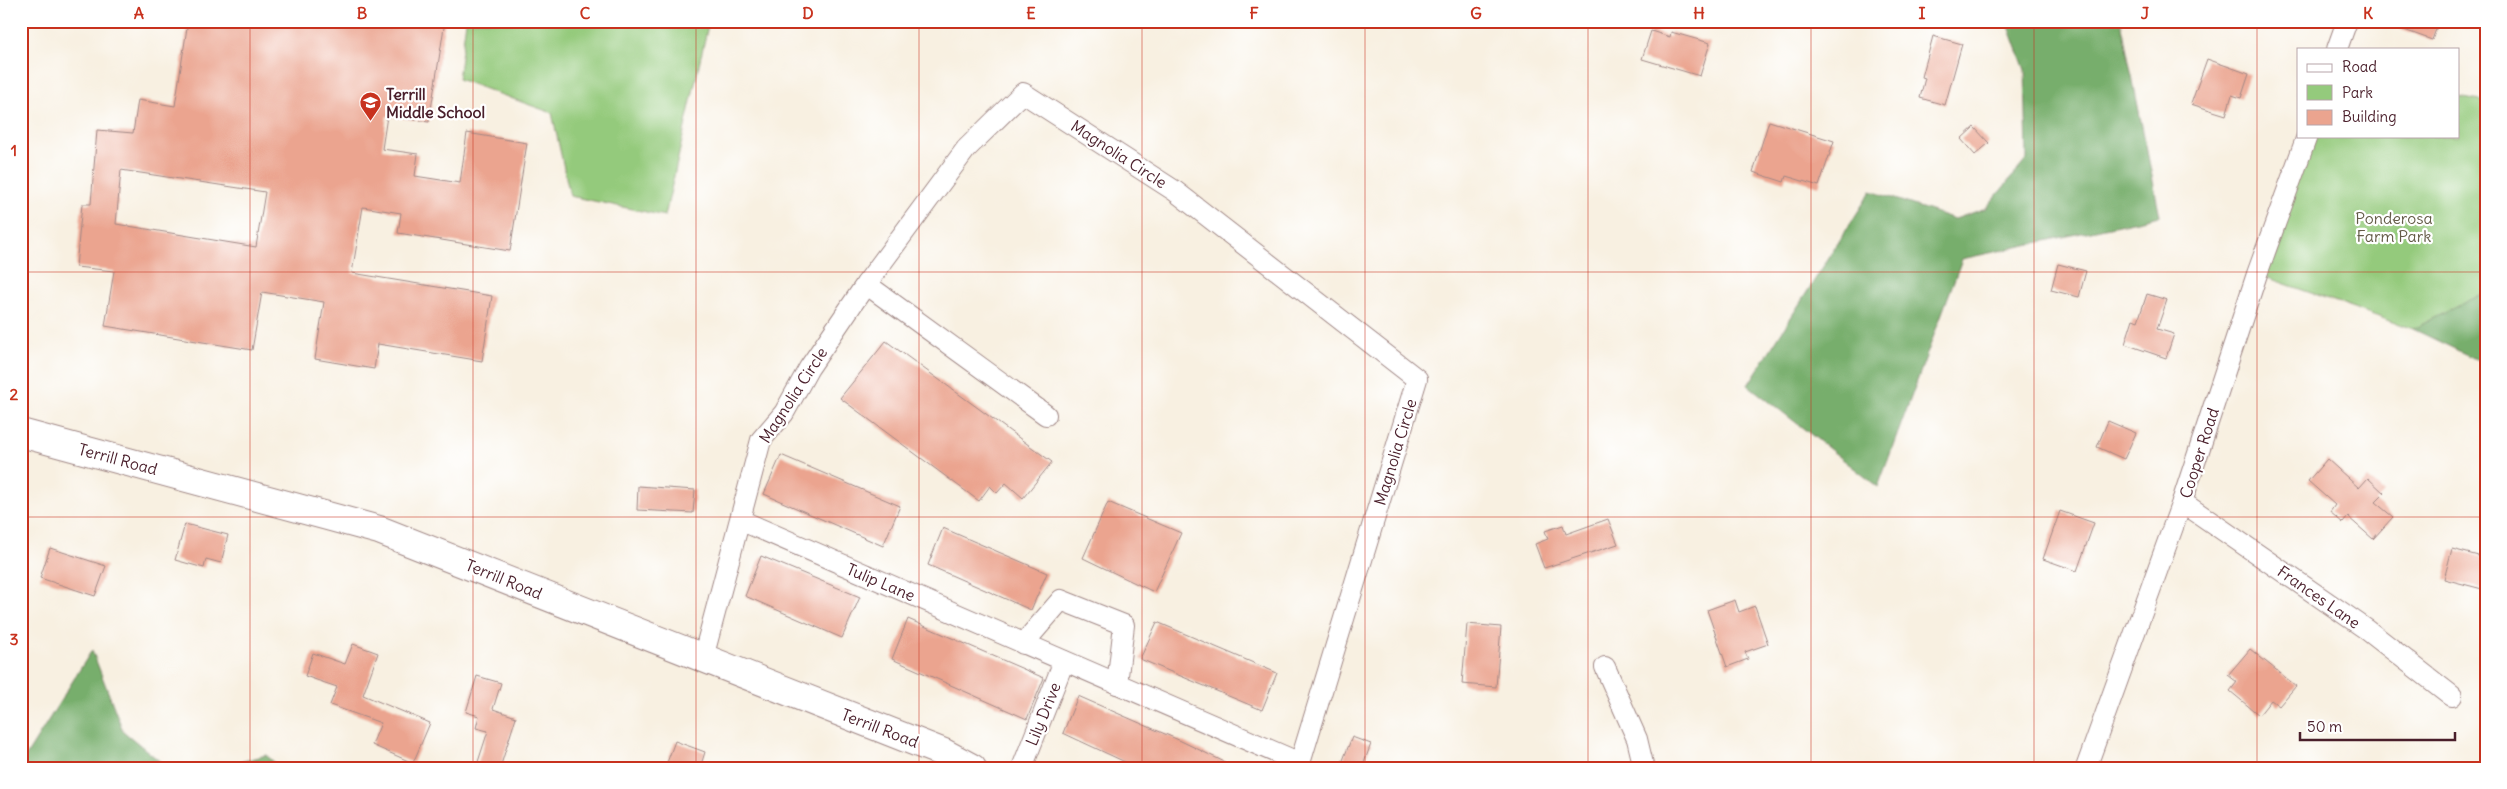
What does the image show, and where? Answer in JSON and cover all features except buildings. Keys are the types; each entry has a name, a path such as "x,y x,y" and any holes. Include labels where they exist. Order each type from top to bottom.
{"street":[{"path":"2337,48 2347,21"},
{"name":"Magnolia Circle","path":"703,658 761,440 784,413 809,368 866,284 966,149 1024,93 1175,191 1417,379 1300,764"},
{"name":"Cooper Road","path":"2086,768 2182,502 2257,274 2306,138"},
{"path":"866,284 1046,414"},
{"name":"Terrill Road","path":"21,433 379,530 944,753 972,768"},
{"name":"Frances Lane","path":"2182,502 2366,629 2452,696"},
{"name":"Tulip Lane","path":"740,520 1300,764"},
{"path":"1023,644 1061,600 1124,625 1117,684"},
{"name":"Lily Drive","path":"1022,768 1064,661"},
{"path":"1605,667 1637,739 1644,768"}],"green space":[{"path":"466,21 709,21 665,216 570,196 552,113 458,79"},
{"path":"2007,21 2121,21 2160,216 1962,259 1878,487 1748,385 1871,191 1955,219 1986,208 2027,159 2025,70"},
{"name":"Ponderosa Farm Park","path":"2460,97 2486,102 2486,348 2413,329 2257,274 2306,138 2460,138"},
{"path":"2486,292 2486,364 2413,329"},
{"path":"92,650 123,731 168,768 21,768 21,764"},
{"path":"266,755 281,768 218,768"}],"place":[{"name":"Terrill Middle School","path":"370,122"}]}
